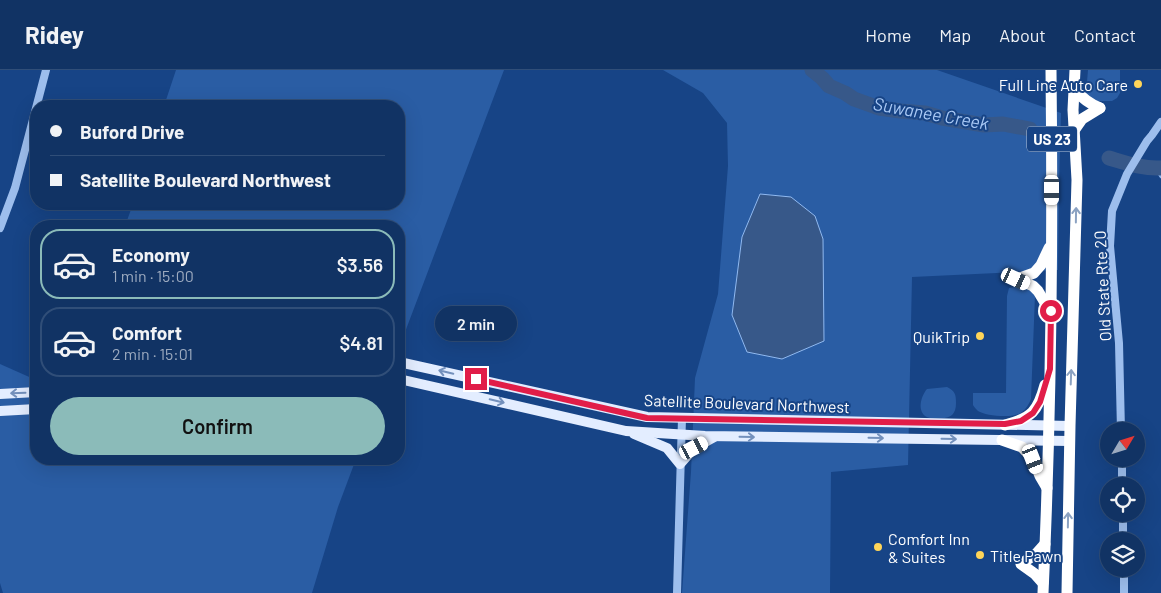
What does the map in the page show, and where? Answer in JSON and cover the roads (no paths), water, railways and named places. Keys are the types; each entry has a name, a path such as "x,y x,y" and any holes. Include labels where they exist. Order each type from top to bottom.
{"highway":[{"name":"US 23","path":"1043,588 1051,311 1051,71"},
{"name":"US 23","path":"1067,593 1077,180 1074,110 1075,77"},
{"path":"1075,77 1082,98 1091,105 1100,108 1082,119 1075,129"},
{"path":"1051,244 1041,265 1034,272 1016,279 1038,290 1051,311"},
{"path":"1005,424 1021,421 1033,413 1040,402 1050,369"},
{"path":"1002,440 1022,446 1033,459 1047,488"},
{"path":"1043,588 1035,574 1021,564 1037,553 1045,544"}],"main road":[{"name":"Satellite Boulevard Northwest","path":"405,363 647,418 1070,426"},
{"name":"Satellite Boulevard Northwest","path":"405,380 626,431 716,436 1070,441"},
{"path":"0,394 30,392"},
{"path":"0,411 30,409"},
{"path":"626,431 667,448 680,464 694,448 716,436"}],"street":[{"path":"38,100 46,70"},
{"name":"Old State Rte 20","path":"1121,422 1119,343 1110,246 1112,211 1127,174 1161,122"},
{"path":"0,228 15,188 30,131"},
{"path":"678,593 682,418"},
{"path":"1124,577 1124,593"}],"waterway":[{"name":"Suwanee Creek","path":"812,70 829,86 854,99 879,108 925,113 942,118 984,125 1003,124 1030,129"},
{"name":"Suwanee Creek","path":"1109,158 1141,167 1161,168"},
{"path":"1155,168 1161,177"}],"place":[{"name":"Full Line Auto Care","path":"1138,84"},
{"name":"QuikTrip","path":"980,336"},
{"name":"Comfort Inn & Suites","path":"878,547"},
{"name":"Title Pawn","path":"980,555"}]}
